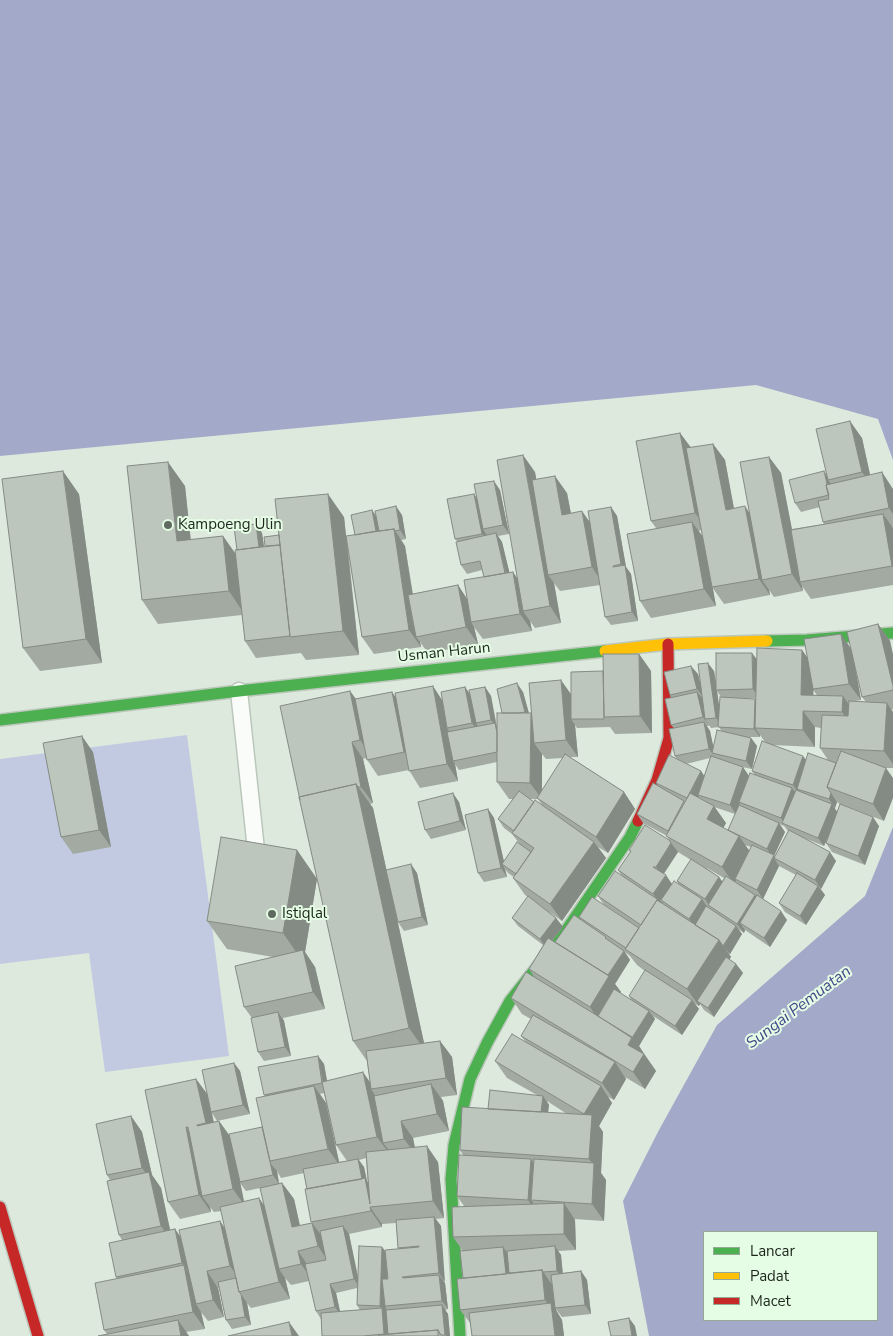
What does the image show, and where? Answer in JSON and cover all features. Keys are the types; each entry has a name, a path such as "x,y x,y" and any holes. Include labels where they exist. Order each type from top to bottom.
{"street":[{"name":"Usman Harun","path":"0,720 239,691 668,644 807,640 893,632"},
{"path":"460,1336 451,1179 454,1144 470,1079 487,1042 510,1001 567,929 630,836 646,805 657,780 669,738 668,644"},
{"path":"0,1207 38,1336"}],"lane":[{"path":"239,691 257,859"}],"shaded area":[{"path":"187,735 229,1056 105,1072 89,953 0,964 0,759"}],"water":[{"path":"0,0 893,0 893,460 878,419 756,385 0,456"},
{"name":"Sungai Pemuatan","path":"893,827 893,1336 649,1336 623,1201 659,1130 717,1025 865,896"}],"building":[{"path":"850,421 862,472 828,480 816,429"},
{"path":"680,433 695,513 651,521 636,441"},
{"path":"713,444 726,510 745,506 759,579 712,587 686,448"},
{"path":"523,455 550,606 523,611 497,460"},
{"path":"769,457 792,574 762,580 740,462"},
{"path":"168,462 177,541 223,536 229,591 142,600 127,466"},
{"path":"63,471 86,639 23,648 2,479"},
{"path":"824,471 829,495 795,503 789,480"},
{"path":"882,472 889,508 823,522 818,501 829,499 826,485"},
{"path":"555,476 562,515 582,511 592,567 548,575 532,480"},
{"path":"494,481 503,525 483,529 474,484"},
{"path":"328,494 343,631 290,637 275,499"},
{"path":"474,494 482,534 455,539 447,499"},
{"path":"396,506 400,530 379,531 375,511"},
{"path":"611,507 621,564 613,567 625,565 632,612 605,617 588,511"},
{"path":"372,510 376,531 355,535 351,515"},
{"path":"883,514 892,566 800,582 791,530"},
{"path":"692,522 704,589 640,601 627,534"},
{"path":"256,524 259,547 237,550 234,527"},
{"path":"394,529 409,630 362,637 346,536"},
{"path":"496,533 505,573 484,577 480,561 461,565 456,542"},
{"path":"279,535 280,545 265,546 264,537"},
{"path":"280,545 290,636 245,641 235,550"},
{"path":"513,572 520,614 471,622 464,580"},
{"path":"458,585 466,627 416,637 408,595"},
{"path":"878,624 893,690 862,697 847,632"},
{"path":"841,634 849,684 813,689 804,639"},
{"path":"757,648 802,650 801,695 843,696 842,712 803,711 803,730 755,728"},
{"path":"716,653 752,653 753,689 716,690"},
{"path":"603,654 639,654 640,716 604,717"},
{"path":"708,663 716,718 705,719 698,664"},
{"path":"691,666 697,689 670,695 664,672"},
{"path":"603,671 604,719 571,719 571,672"},
{"path":"561,680 566,740 534,743 529,683"},
{"path":"517,683 525,712 502,713 497,689"},
{"path":"433,686 447,764 409,771 395,693"},
{"path":"465,687 472,723 447,728 441,692"},
{"path":"485,687 491,720 476,723 469,690"},
{"path":"350,691 360,740 352,742 361,787 358,787 356,784 299,797 280,706"},
{"path":"392,692 404,752 367,760 355,699"},
{"path":"697,692 703,717 671,725 665,699"},
{"path":"720,697 755,699 754,729 718,727"},
{"path":"849,701 887,703 884,751 820,748 822,715 848,716"},
{"path":"497,713 531,713 530,783 497,782"},
{"path":"704,722 709,749 675,756 669,729"},
{"path":"495,723 497,752 453,761 447,732"},
{"path":"717,730 751,738 746,761 712,753"},
{"path":"82,736 99,830 61,837 43,743"},
{"path":"762,741 803,756 793,785 752,771"},
{"path":"841,751 886,768 873,804 827,787"},
{"path":"808,753 836,763 827,787 831,793 829,799 797,789"},
{"path":"565,754 624,792 596,837 537,798"},
{"path":"669,755 701,771 687,798 656,783"},
{"path":"711,756 743,767 730,805 698,795"},
{"path":"750,773 792,788 781,818 739,802"},
{"path":"653,783 684,801 668,831 637,814"},
{"path":"356,784 409,1028 353,1041 299,797"},
{"path":"796,790 832,804 818,838 782,823"},
{"path":"519,791 534,802 514,831 498,819"},
{"path":"453,793 460,821 425,830 418,802"},
{"path":"690,793 714,806 707,819 739,836 722,867 666,836"},
{"path":"535,800 594,842 550,904 513,878 534,848 512,833"},
{"path":"840,804 873,817 858,856 826,843"},
{"path":"739,805 779,823 767,849 728,830"},
{"path":"488,809 501,868 478,873 465,815"},
{"path":"645,825 671,843 656,867 653,867 666,875 653,894 618,870"},
{"path":"789,830 830,852 815,880 774,858"},
{"path":"221,837 297,850 283,933 207,921"},
{"path":"517,842 531,852 516,874 502,864"},
{"path":"752,845 774,855 757,890 735,879"},
{"path":"691,859 719,877 705,899 677,881"},
{"path":"411,864 422,917 398,922 386,870"},
{"path":"615,871 663,903 657,900 641,925 598,896"},
{"path":"797,873 818,886 800,916 779,903"},
{"path":"726,876 755,895 737,924 708,905"},
{"path":"674,881 702,899 689,919 661,900"},
{"path":"757,895 781,911 764,938 740,923"},
{"path":"528,896 556,918 540,939 512,918"},
{"path":"592,897 639,928 626,948 579,917"},
{"path":"657,900 719,940 687,989 625,949"},
{"path":"706,906 736,926 723,946 719,940 695,925"},
{"path":"574,915 624,951 608,975 555,942"},
{"path":"548,938 609,976 590,1007 529,969"},
{"path":"303,950 313,992 244,1007 235,966"},
{"path":"726,957 736,964 708,1008 697,1001"},
{"path":"645,970 692,1000 675,1026 629,996"},
{"path":"526,972 632,1037 628,1045 644,1054 633,1072 511,998"},
{"path":"614,989 649,1011 632,1038 598,1016"},
{"path":"278,1012 285,1047 258,1052 251,1018"},
{"path":"533,1015 615,1062 602,1083 521,1036"},
{"path":"512,1034 601,1086 584,1114 495,1061"},
{"path":"440,1041 446,1078 371,1089 366,1051"},
{"path":"318,1056 322,1083 264,1095 258,1067"},
{"path":"234,1063 243,1105 211,1112 202,1070"},
{"path":"363,1072 377,1137 336,1145 322,1082"},
{"path":"196,1079 206,1123 197,1126 219,1121 233,1189 202,1196 188,1127 186,1127 199,1195 168,1202 145,1090"},
{"path":"431,1084 437,1114 401,1121 404,1139 383,1143 374,1096"},
{"path":"314,1086 328,1149 270,1161 256,1098"},
{"path":"490,1090 543,1096 541,1112 488,1109"},
{"path":"462,1107 592,1115 589,1159 460,1150"},
{"path":"131,1116 142,1168 107,1175 96,1124"},
{"path":"262,1127 273,1175 240,1182 229,1134"},
{"path":"427,1146 433,1201 370,1207 371,1211 311,1222 305,1189 365,1178 370,1204 366,1152"},
{"path":"459,1155 531,1159 528,1200 457,1196"},
{"path":"358,1159 362,1179 307,1189 303,1169"},
{"path":"534,1159 594,1163 592,1204 531,1200"},
{"path":"149,1172 161,1226 119,1235 107,1181"},
{"path":"282,1183 292,1227 312,1223 318,1246 298,1251 301,1264 279,1269 260,1188"},
{"path":"259,1198 279,1282 239,1292 220,1207"},
{"path":"564,1203 564,1234 453,1237 452,1207"},
{"path":"434,1217 439,1273 402,1277 439,1275 442,1301 385,1306 382,1279 388,1279 385,1250 419,1247 398,1248 396,1220"},
{"path":"220,1221 230,1266 207,1271 213,1300 196,1304 179,1230"},
{"path":"343,1226 354,1279 330,1284 335,1307 316,1311 305,1264 326,1260 320,1231"},
{"path":"175,1229 182,1263 116,1277 109,1243"},
{"path":"359,1246 382,1247 380,1306 357,1305"},
{"path":"555,1246 557,1271 543,1272 542,1270 509,1273 507,1251"},
{"path":"503,1247 506,1274 463,1278 460,1251"},
{"path":"184,1265 193,1312 104,1330 95,1283"},
{"path":"542,1270 545,1300 460,1310 457,1279"},
{"path":"581,1271 585,1305 555,1308 551,1275"},
{"path":"236,1278 245,1317 226,1320 218,1282"},
{"path":"551,1303 555,1336 472,1336 469,1313"},
{"path":"442,1305 445,1335 441,1335 438,1330 388,1334 386,1310"},
{"path":"382,1308 384,1334 322,1336 321,1313"},
{"path":"629,1318 632,1336 611,1336 608,1322"},
{"path":"178,1320 181,1336 98,1336"},
{"path":"289,1322 292,1336 228,1336"},
{"path":"438,1330 438,1336 379,1336 379,1335"}],"traffic: fast":[{"path":"767,641 807,640 893,633"},
{"path":"0,720 239,691 605,651"},
{"path":"460,1336 451,1179 454,1145 470,1079 510,1001 567,929 630,837 638,821"}],"traffic: slow":[{"path":"605,651 668,644 767,641"}],"traffic: jam":[{"path":"638,821 657,780 669,738 668,644"},
{"path":"0,1207 38,1336"}],"place":[{"name":"Kampoeng Ulin","path":"168,525"},
{"name":"Istiqlal","path":"272,914"}]}
